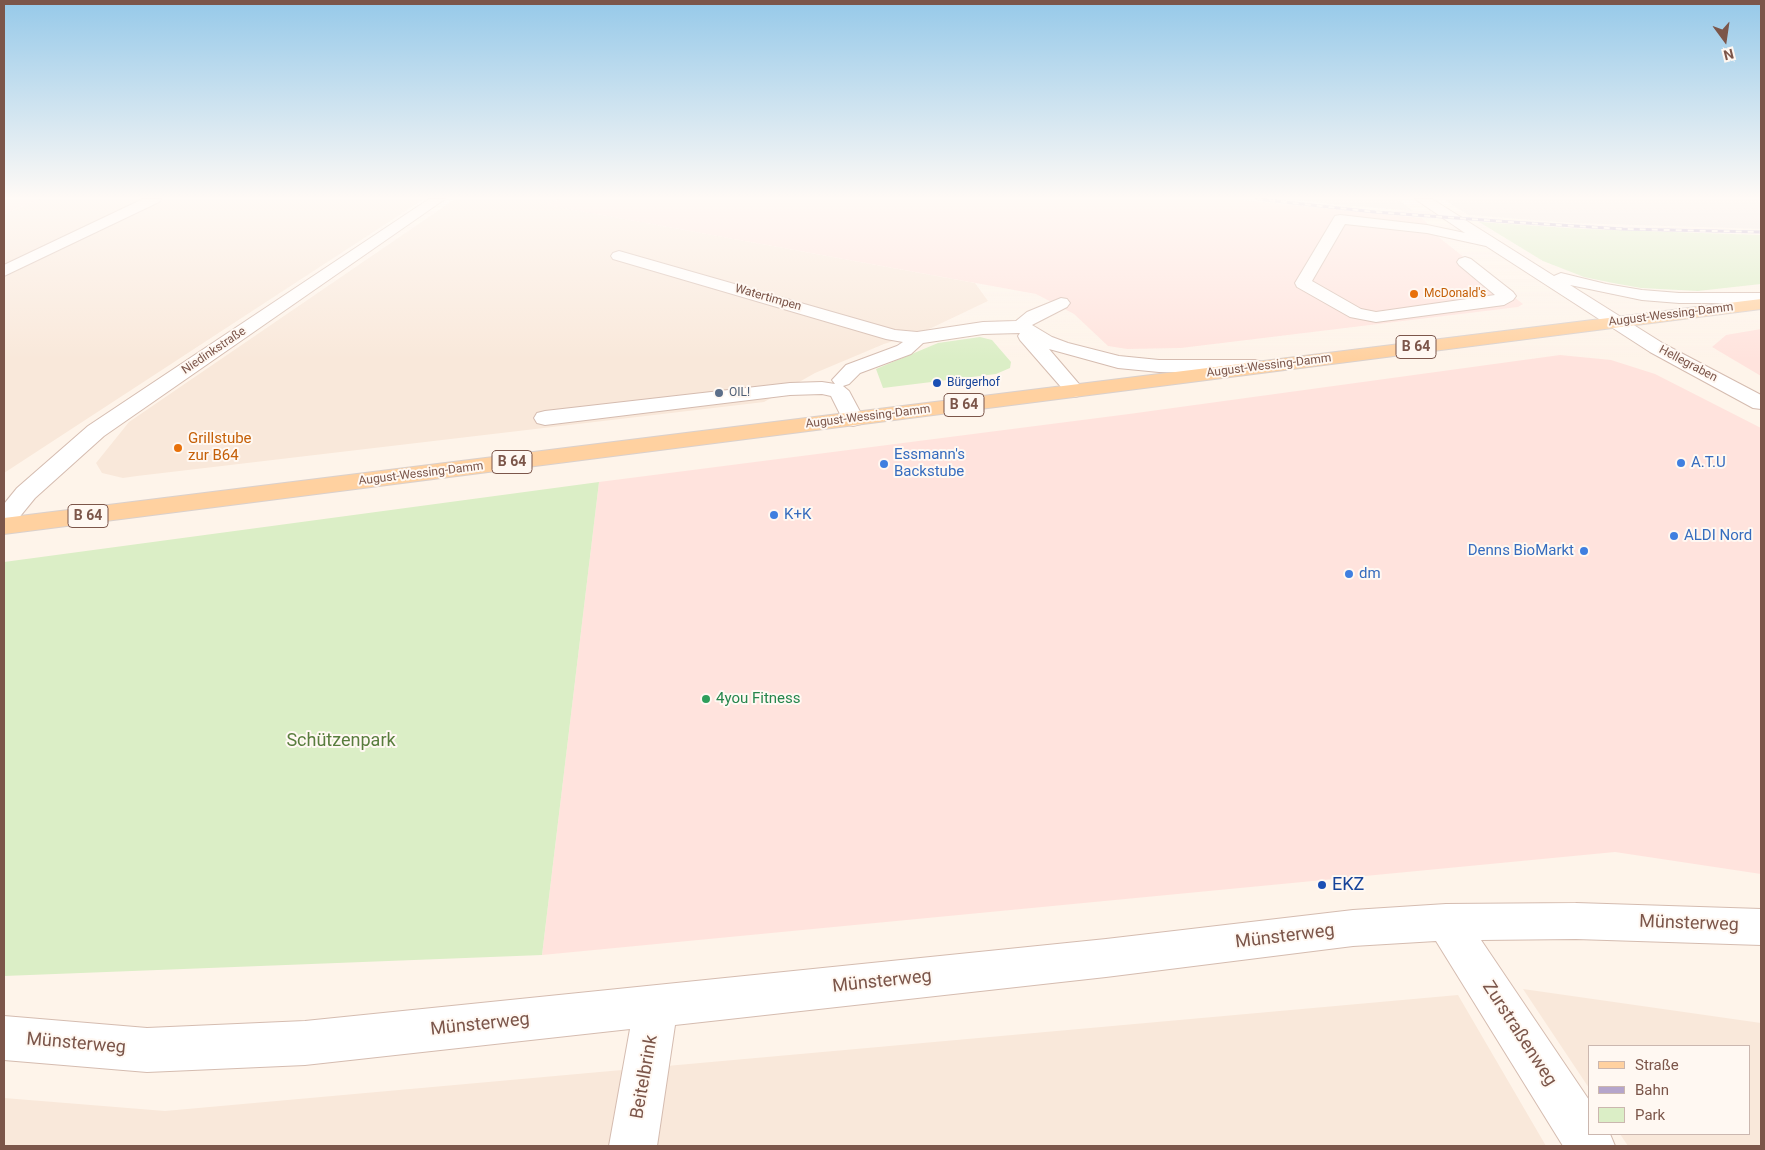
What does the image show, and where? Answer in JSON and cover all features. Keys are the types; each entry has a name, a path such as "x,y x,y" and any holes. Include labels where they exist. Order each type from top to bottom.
{"main road":[{"name":"August-Wessing-Damm","path":"4,526 1761,304"}],"street":[{"path":"4,271 42,253"},
{"name":"Niedinkstraße","path":"4,520 26,493 96,430 359,253"},
{"path":"1321,253 1303,283 1356,313 1376,317 1498,302 1507,296 1465,262"},
{"path":"1505,253 1527,266 1576,282 1629,293 1679,298 1761,298"},
{"name":"Watertimpen","path":"619,256 893,335 917,338 983,328 1022,326"},
{"name":"Hellegraben","path":"1527,266 1665,353 1761,403"},
{"path":"1022,326 1024,322 1033,316 1061,303"},
{"path":"1022,326 1032,334 1061,347 1118,362 1159,366 1211,367 1294,363"},
{"path":"1022,326 1031,341 1074,391"},
{"name":"Watertimpen","path":"842,380 847,374 858,367 904,350 917,338"},
{"path":"544,418 790,389 822,388 839,391 853,419"},
{"name":"Münsterweg","path":"4,1038 147,1050 295,1043 656,1007 1106,958 1353,928 1446,922 1576,921 1761,927"},
{"name":"Zurstraßenweg","path":"1446,922 1591,1146"},
{"name":"Beitelbrink","path":"633,1146 656,1007"}],"shaded area":[{"path":"4,253 342,253 4,473"},
{"path":"377,253 809,253 975,283 988,301 925,331 884,344 815,373 764,402 123,478 102,473 96,463 129,422"},
{"path":"809,253 1458,253 1523,304 1518,307 1181,348 1127,349 1108,346 1074,314 1036,294"},
{"path":"1761,329 1761,376 1712,347 1726,335"},
{"path":"1560,355 1611,360 1655,374 1761,428 1761,874 1615,852 542,955 599,482 1129,414"},
{"path":"1523,989 1761,1023 1761,1146 1628,1146 1621,1135 1750,1135 1750,1045 1588,1045 1588,1086"},
{"path":"1458,995 1546,1146 4,1146 4,1098 165,1111"}],"green space":[{"path":"1529,253 1761,253 1761,284 1698,291 1641,288 1584,277 1543,261"},
{"path":"980,337 992,340 1011,362 1010,368 996,374 883,388 876,369 938,343"},
{"name":"Schützenpark","path":"599,482 542,955 4,976 4,562"}],"place":[{"name":"McDonald's","path":"1414,294"},
{"name":"Bürgerhof","path":"937,383"},
{"name":"OIL!","path":"719,393"},
{"name":"Grillstube zur B64","path":"178,448"},
{"name":"A.T.U","path":"1681,463"},
{"name":"Essmann's Backstube","path":"884,464"},
{"name":"K+K","path":"774,515"},
{"name":"ALDI Nord","path":"1674,536"},
{"name":"Denns BioMarkt","path":"1584,551"},
{"name":"dm","path":"1349,574"},
{"name":"4you Fitness","path":"706,699"},
{"name":"EKZ","path":"1322,885"}]}
